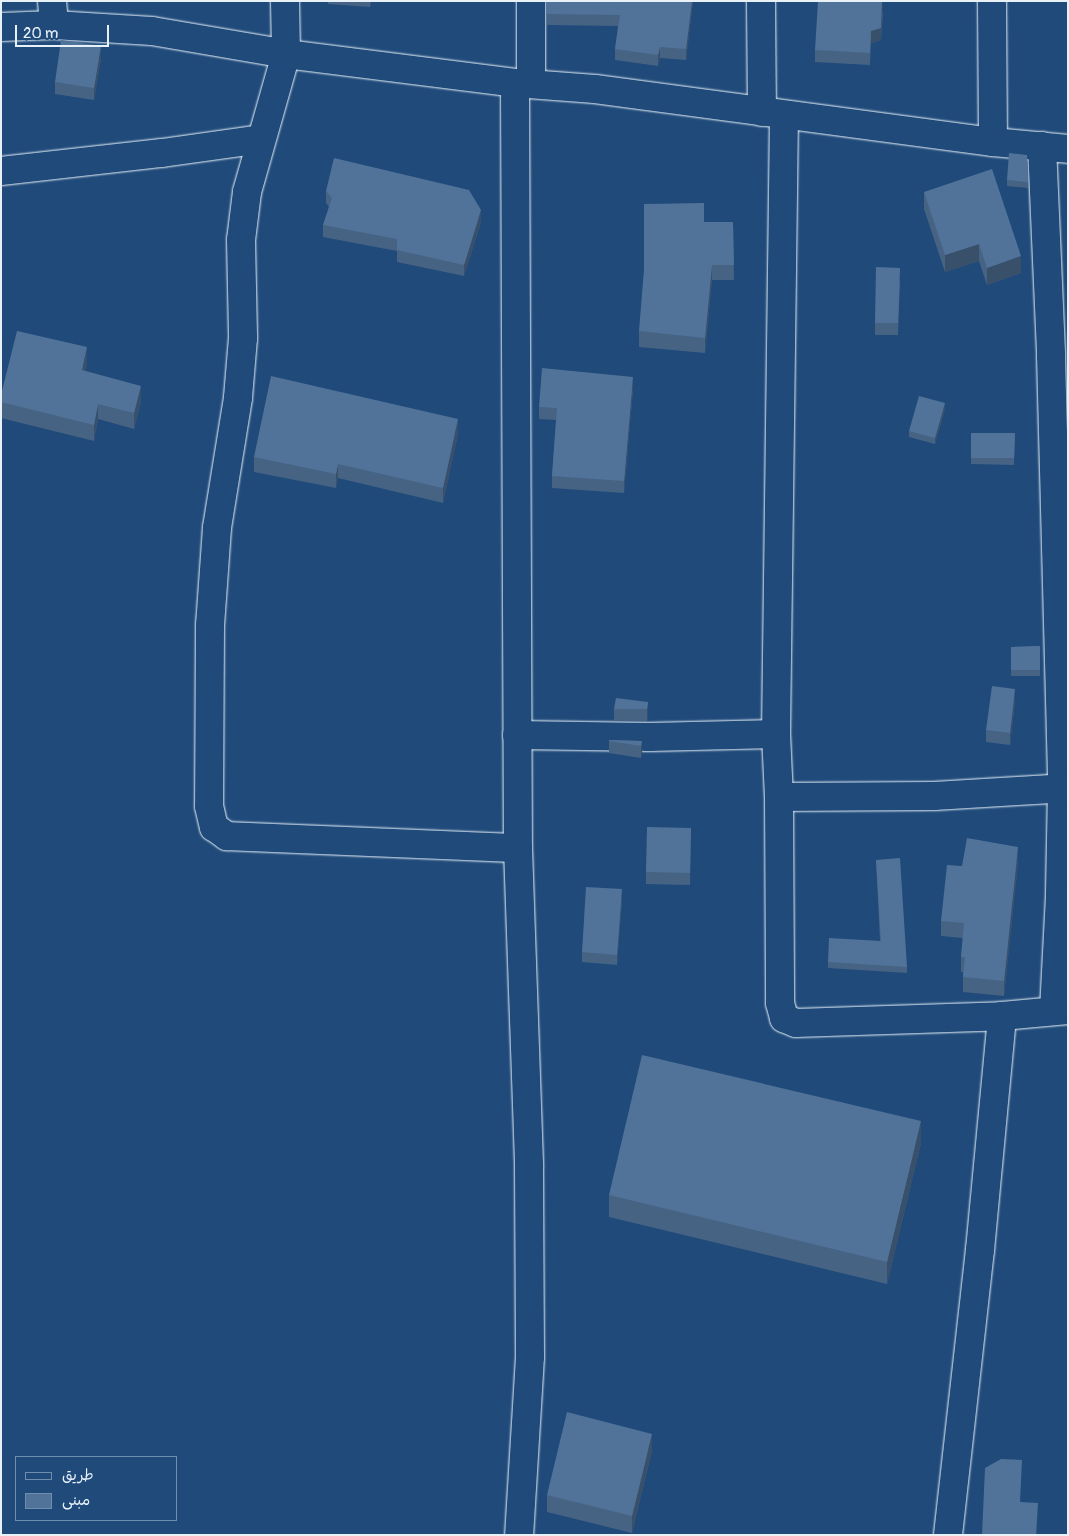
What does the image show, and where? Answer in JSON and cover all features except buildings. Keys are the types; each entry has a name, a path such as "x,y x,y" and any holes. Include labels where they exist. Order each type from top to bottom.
{"street":[{"path":"285,1 286,54 261,139 248,192 241,240 243,338 238,398 218,528 210,625 210,806 214,827 226,836 518,848"},
{"path":"518,1535 530,1338 529,1167 518,848 517,735 523,83 531,1"},
{"path":"1,27 53,13 286,54 523,83 595,89 773,114 1055,148 1065,788 1060,896 1061,1010 1002,1016 796,1024 784,1018 780,1003 779,797 776,734 773,114 761,1"},
{"path":"992,1 993,142"},
{"path":"1,171 162,153 261,139"},
{"path":"517,735 650,737 776,734"},
{"path":"779,797 934,796 1065,788"},
{"path":"948,1535 980,1250 1002,1016"}]}
